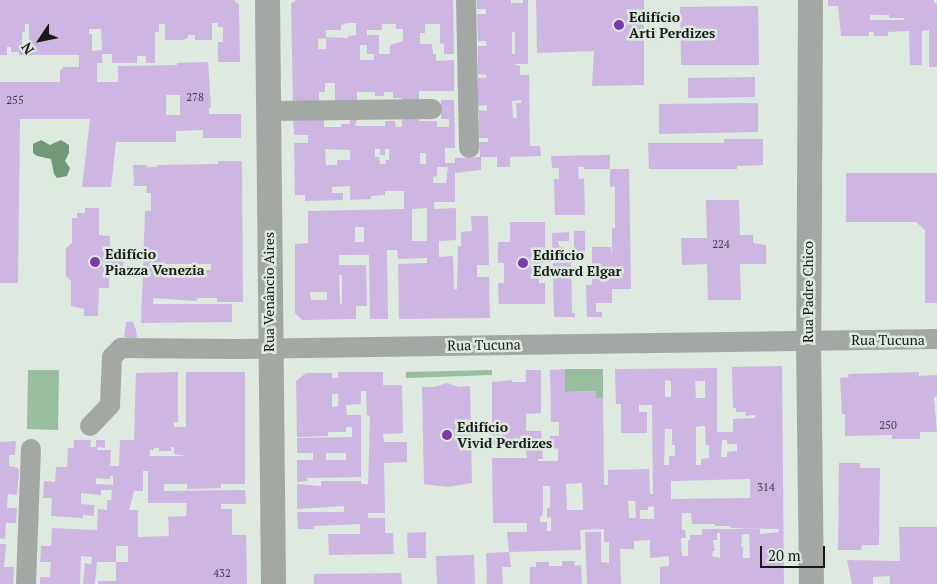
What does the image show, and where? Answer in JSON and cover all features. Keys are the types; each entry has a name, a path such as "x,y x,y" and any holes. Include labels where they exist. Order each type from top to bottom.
{"street":[{"name":"Rua Venâncio Aires","path":"267,0 273,584"},
{"path":"466,0 469,148"},
{"name":"Rua Padre Chico","path":"810,0 808,340 810,584"},
{"path":"268,111 432,109"},
{"name":"Rua Tucuna","path":"90,426 110,405 112,357 121,348 270,348 937,339"},
{"path":"26,584 31,449"}],"shaded area":[{"path":"41,140 50,145 61,140 69,145 69,153 65,161 70,168 67,176 57,178 54,174 51,159 37,156 33,153 33,144"},
{"path":"565,369 603,369 603,398 596,398 596,391 565,392"},
{"path":"28,370 59,370 58,430 27,429"},
{"path":"492,370 492,375 406,378 406,372"}],"building":[{"path":"0,0 234,0 239,5 240,62 218,62 218,42 223,42 223,27 218,27 218,23 212,23 212,40 195,40 195,35 188,35 188,38 183,40 165,40 165,24 159,24 159,32 155,32 155,63 146,63 146,56 137,56 137,63 112,63 112,54 102,54 102,63 97,63 97,82 118,82 118,66 177,65 177,63 208,62 211,108 209,108 209,114 241,114 241,138 203,138 203,130 176,131 176,142 116,142 111,187 82,187 90,119 20,119 18,283 0,283 0,82 60,82 60,70 63,67 79,67 79,55 19,55 19,52 11,52 11,47 7,47 7,55 0,55","holes":["25,24 29,24 29,49 22,47 22,32 25,32","89,29 101,29 102,50 92,51 92,34 89,34","166,95 180,95 180,115 166,115"]},
{"path":"296,0 453,0 454,54 444,54 444,44 440,43 440,24 425,24 425,33 420,33 420,44 432,44 433,54 436,54 436,61 454,60 454,91 419,91 419,102 402,102 402,98 393,98 393,92 384,92 384,96 375,96 375,92 357,92 357,103 335,103 335,83 325,83 325,92 319,92 319,103 293,104 291,4","holes":["356,23 356,35 348,36 348,38 326,37 326,30 341,30 341,25","382,24 396,24 396,29 403,29 403,41 390,45 390,54 379,54 379,35 367,35 367,30 382,30","326,38 326,49 318,49 318,39","360,45 367,45 367,54 374,54 374,60 360,60"]},
{"path":"477,0 511,0 511,3 523,3 523,0 528,0 528,64 513,64 520,66 520,75 529,75 530,146 540,146 541,156 510,157 510,167 497,167 497,157 480,157 479,142 488,142 488,138 479,138 479,110 487,111 487,105 478,106 478,78 486,78 487,75 478,74 478,46 487,46 486,41 478,41 477,14 486,14 486,9 477,9","holes":["512,32 515,32 515,54 512,54","521,100 521,103 516,103 517,118 513,118 512,101"]},
{"path":"536,0 644,0 644,85 592,86 594,51 537,53"},
{"path":"828,0 934,0 934,3 937,3 937,67 929,67 929,30 922,31 922,65 910,65 909,31 888,32 888,36 874,36 873,32 869,32 869,36 841,36 838,6 828,6","holes":["870,15 889,15 889,18 904,18 904,20 870,20"]},
{"path":"758,6 759,65 681,65 680,7"},
{"path":"755,77 755,97 688,98 688,78"},
{"path":"441,100 454,100 455,148 445,148 445,163 455,163 455,158 481,157 481,170 455,173 455,202 434,202 434,209 456,208 456,240 439,241 439,257 453,256 454,289 457,289 458,246 461,246 461,232 472,231 471,216 488,216 489,265 477,265 477,277 489,277 490,318 399,319 398,264 427,263 427,258 398,259 397,250 387,250 388,319 370,319 369,255 339,255 339,265 366,265 367,306 356,306 356,319 302,320 295,313 295,244 308,243 308,211 404,209 404,191 385,191 385,195 371,196 371,199 350,200 350,186 332,187 332,193 343,193 343,200 305,201 305,195 295,195 294,143 308,143 308,135 294,135 293,117 324,116 324,127 341,127 341,124 350,124 349,116 358,116 355,126 385,126 385,121 395,121 396,127 402,127 402,116 419,116 419,121 437,121 437,127 449,127 449,119 441,119","holes":["325,149 350,150 350,160 337,160 337,165 326,165","375,149 380,149 380,155 385,155 385,149 389,149 389,160 385,160 386,164 380,164 379,157 375,157","420,153 426,153 426,164 420,164","437,167 448,167 446,183 433,183 433,177 437,176","427,208 427,241 412,241 412,209","355,227 364,227 364,242 355,242","339,275 342,275 342,304 340,304","310,292 327,292 327,300 311,300"]},
{"path":"758,103 758,132 659,134 659,104"},
{"path":"724,139 763,139 763,165 737,166 737,169 649,169 648,143 724,143"},
{"path":"610,155 610,169 584,169 584,167 578,167 579,179 584,178 585,215 555,215 554,179 559,179 559,168 552,168 551,156"},
{"path":"218,161 242,161 243,302 217,302 217,298 198,298 196,301 153,298 153,304 232,304 232,322 141,323 145,211 155,210 151,210 151,193 146,193 147,186 134,186 133,165 157,167 157,165 218,164","holes":["155,264 211,264 211,270 155,271"]},
{"path":"610,169 629,169 631,289 612,289 612,303 596,303 596,312 602,312 602,317 587,317 586,285 592,285 592,247 611,247 612,255 612,228 615,228 615,186 610,187"},
{"path":"846,173 937,173 937,303 925,303 925,230 916,222 846,222"},
{"path":"706,200 739,200 740,235 753,235 753,243 766,245 766,264 740,264 741,300 708,300 707,264 682,265 681,238 707,238"},
{"name":"Edifício Piazza Venezia","path":"85,208 99,208 99,235 110,236 110,254 120,254 124,258 123,266 120,270 109,270 109,288 99,288 98,316 84,316 84,309 71,306 71,281 66,276 66,248 72,243 72,218 77,218 77,213 85,213"},
{"name":"Edifício Edward Elgar","path":"510,222 545,222 545,263 539,263 539,283 545,283 545,304 499,304 498,283 504,283 504,263 498,263 498,242 510,242"},
{"path":"574,231 585,231 585,251 574,251"},
{"path":"569,232 569,241 558,241 558,243 560,247 564,247 564,253 571,253 572,313 575,313 575,317 554,317 552,233"},
{"path":"126,322 133,322 137,337 134,339 124,337"},
{"path":"782,366 784,584 660,584 660,567 669,566 669,556 650,558 650,540 634,541 634,549 620,549 621,584 587,584 585,532 601,532 601,562 609,563 609,542 604,542 604,529 580,530 581,550 509,552 507,532 527,532 527,523 493,523 492,458 527,458 526,448 492,448 492,382 512,380 512,382 526,382 526,370 541,370 541,413 526,414 526,431 541,431 543,459 538,459 538,461 558,461 558,449 550,447 550,436 559,436 559,422 551,422 550,370 565,369 565,392 596,391 596,398 603,398 604,485 608,485 608,470 649,469 650,494 653,494 652,405 639,405 639,412 647,412 647,433 621,433 621,404 616,404 615,369 717,368 717,432 733,432 733,419 755,418 755,415 745,416 746,412 736,412 736,408 733,408 732,367","holes":["665,380 671,381 671,397 665,397","695,381 705,381 705,398 696,398","705,426 706,445 709,445 709,458 701,459 701,465 696,465 696,427","665,429 672,429 672,445 675,445 675,456 669,456 669,465 664,465","722,440 727,440 727,444 737,444 737,451 727,452 727,457 721,457","750,479 750,498 671,499 671,481","582,483 583,510 567,510 566,484","543,486 550,486 550,508 547,508 547,518 551,517 551,531 547,531 547,522 540,522 540,516 542,516 543,511","628,501 635,501 636,518 629,518","654,506 654,519 640,519 640,510 648,510 648,507","682,513 691,513 692,524 715,524 715,526 730,526 730,528 779,529 779,532 760,534 760,529 702,529 702,535 690,535 690,540 688,540 688,556 682,556 681,538 686,538 685,530 682,530","717,533 720,533 720,558 712,556 713,551 715,551 713,540 717,540","749,534 750,558 743,558 743,547 741,547 742,535"]},
{"path":"178,372 178,422 174,422 174,427 186,427 186,372 245,372 245,484 221,484 221,488 187,489 187,484 164,484 164,491 245,490 246,504 221,504 221,509 232,509 232,535 246,535 247,584 98,584 98,581 116,581 116,562 97,562 95,584 83,584 85,563 91,564 92,557 81,556 80,584 40,584 40,577 50,577 51,562 40,562 41,546 51,546 52,528 97,530 98,509 107,510 107,500 111,500 112,490 101,490 101,495 81,493 81,504 94,505 94,516 83,515 83,518 51,516 52,498 43,498 44,481 55,482 56,467 67,467 68,448 74,448 74,440 91,440 90,447 96,447 96,440 105,440 105,448 98,447 97,450 111,450 110,466 119,466 120,440 134,440 136,373","holes":["171,447 174,447 174,454 187,456 150,456 150,450 154,450 154,448 159,448 159,451 171,451","143,471 148,471 148,503 187,503 186,516 168,517 169,536 138,537 138,510 129,510 134,491 143,491","110,476 113,476 113,485 96,484 96,478 110,479","116,546 128,546 128,562 116,562"]},
{"path":"338,372 383,372 383,385 402,385 403,433 383,434 384,442 407,442 407,462 384,463 385,513 368,513 368,518 385,518 385,533 393,533 394,554 329,555 328,534 360,534 360,524 314,526 314,529 298,529 297,512 344,512 344,506 297,509 297,484 321,486 321,481 361,481 361,484 368,484 370,416 367,415 366,391 361,391 361,404 346,405 347,415 361,415 361,477 307,478 308,481 297,482 297,460 313,460 313,453 297,453 297,438 352,437 352,427 346,427 346,432 328,432 328,436 297,437 296,381 306,373 332,373 332,378 338,378","holes":["332,394 338,394 338,406 332,407","326,453 346,453 346,460 326,460"]},
{"path":"919,372 919,376 937,375 937,397 934,397 937,432 920,432 920,439 892,439 892,435 845,436 845,414 842,414 840,378 849,377 848,374"},
{"name":"Edifício Vivid Perdizes","path":"447,383 459,387 470,386 472,483 447,487 424,484 422,387 434,387"},
{"path":"16,441 15,455 9,455 9,466 16,467 19,470 17,495 8,494 7,508 17,508 16,523 6,523 5,539 0,538 0,442"},
{"path":"839,463 860,463 860,468 880,468 879,545 862,545 861,550 838,550"},
{"path":"899,527 937,527 937,584 890,584 890,576 873,577 873,584 852,584 847,560 900,561"},
{"path":"426,532 426,558 408,558 407,533"},
{"path":"0,544 6,544 4,567 14,567 13,584 0,584"},
{"path":"509,552 511,567 502,567 503,584 487,584 486,553"},
{"path":"474,555 475,584 437,584 436,556"},
{"path":"562,561 575,561 574,566 581,565 582,584 530,584 530,567 536,567 536,562 549,562 549,566 562,566"},
{"path":"401,573 402,584 314,584 314,574"}],"place":[{"name":"Edifício Arti Perdizes","path":"619,25"},
{"name":"Edifício Piazza Venezia","path":"95,262"},
{"name":"Edifício Edward Elgar","path":"523,263"},
{"name":"Edifício Vivid Perdizes","path":"447,435"}]}
